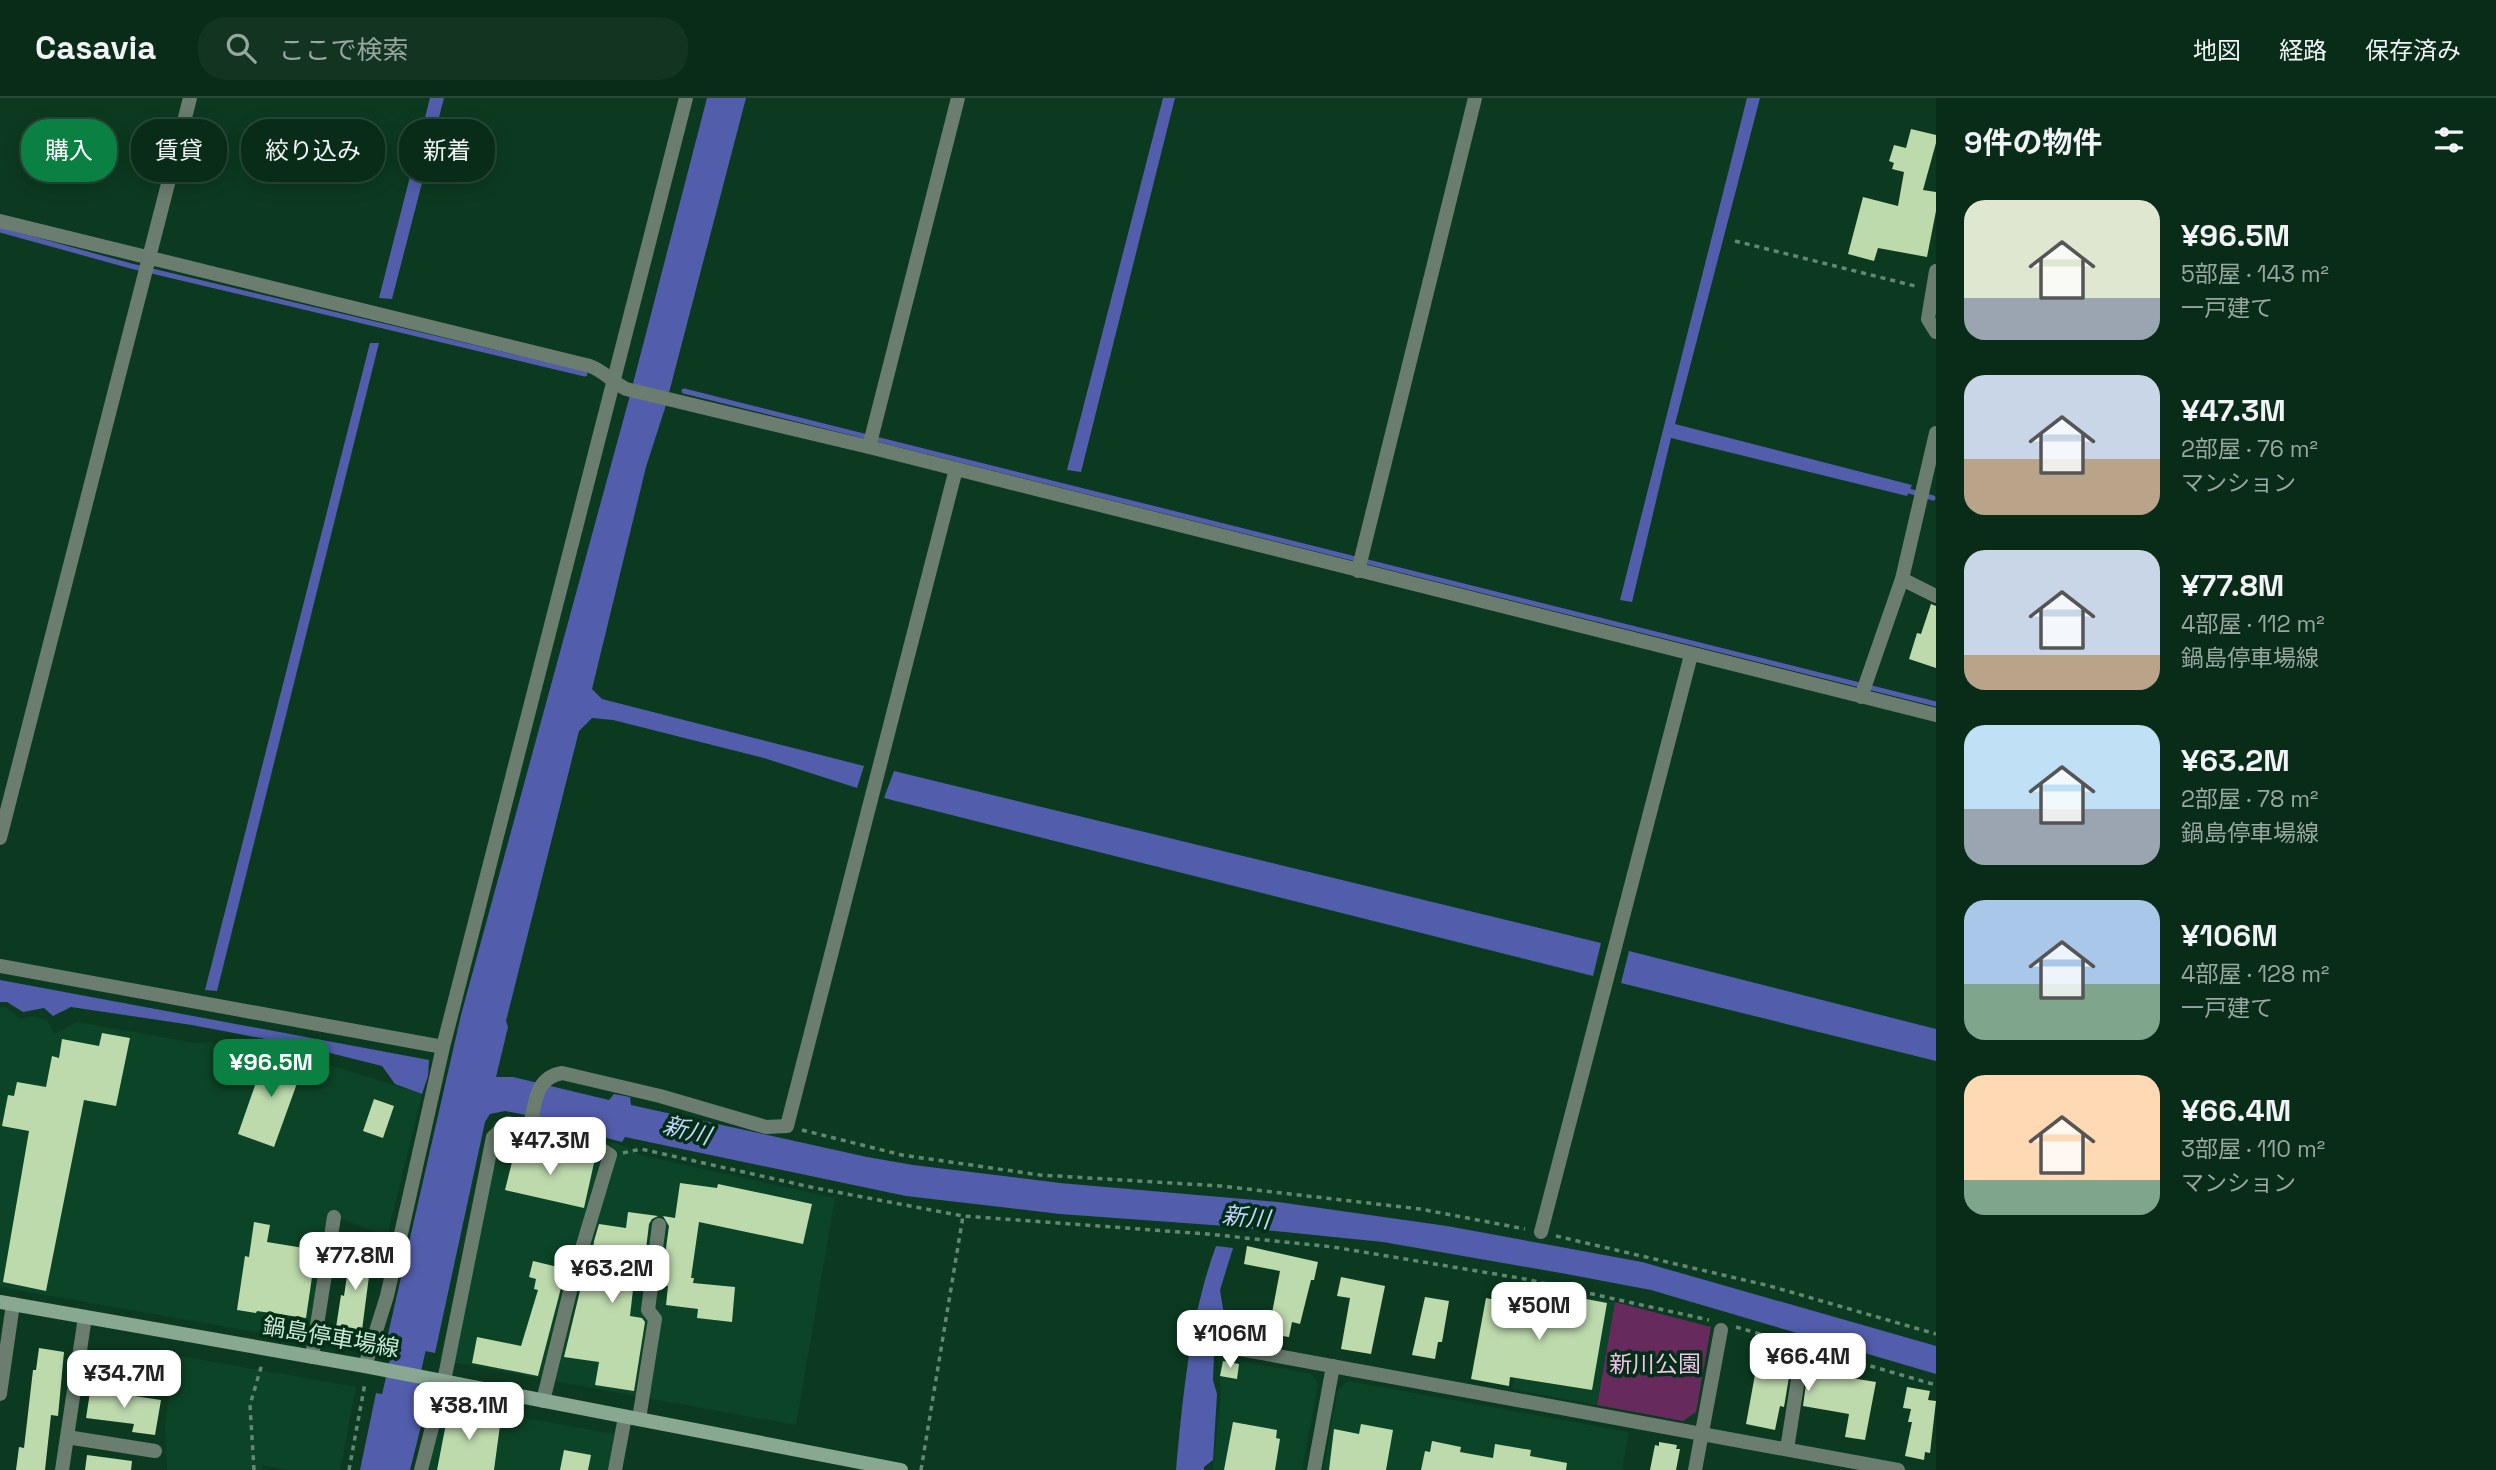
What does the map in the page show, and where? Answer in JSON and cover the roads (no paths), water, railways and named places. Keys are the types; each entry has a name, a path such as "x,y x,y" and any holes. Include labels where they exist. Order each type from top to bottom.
{"main road":[{"name":"鍋島停車場線","path":"6,1303 365,1366 901,1470"}],"street":[{"path":"0,838 190,98"},
{"path":"365,1366 387,1296 443,1047 619,385 686,98"},
{"path":"871,440 958,98"},
{"path":"1358,571 1475,98"},
{"path":"0,221 590,366 603,371 619,385 679,402 871,440 956,469 1936,715"},
{"path":"1936,271 1928,319 1936,332"},
{"path":"1861,697 1902,579 1936,433"},
{"path":"531,1124 541,1082 551,1075 562,1073 660,1096 766,1126 787,1126 956,469"},
{"path":"1902,579 1936,596"},
{"path":"1541,1232 1691,655"},
{"path":"0,966 443,1047"},
{"path":"421,1470 444,1381 493,1137 508,1123 531,1124 590,1142 610,1155 574,1275 543,1401"},
{"path":"312,1357 334,1217"},
{"path":"615,1470 632,1418 655,1320 648,1310 659,1225"},
{"path":"0,1394 6,1303"},
{"path":"62,1470 85,1317"},
{"path":"1695,1470 1721,1326"},
{"path":"1229,1347 1898,1470"},
{"path":"1314,1470 1333,1366"},
{"path":"1787,1449 1798,1379"},
{"path":"67,1437 155,1451"}],"water":[{"path":"430,98 444,98 439,119 425,119"},
{"name":"新川","path":"707,98 746,98 665,408 646,467 592,689 602,699 864,766 857,788 764,758 613,720 592,718 579,731 506,1021 508,1027 496,1077 513,1077 609,1100 614,1094 630,1097 631,1105 913,1165 1060,1183 1278,1202 1447,1226 1642,1262 1936,1346 1936,1374 1651,1290 1561,1273 1383,1242 1226,1226 1060,1214 906,1196 625,1137 622,1142 603,1137 601,1130 505,1111 490,1114 485,1122 435,1353 386,1343 461,1015 629,399"},
{"path":"1163,98 1175,98 1081,472 1067,470"},
{"path":"1747,98 1760,98 1675,424 1912,485 1907,496 1671,438 1632,602 1620,600"},
{"path":"409,182 422,182 392,299 379,298"},
{"path":"370,343 379,343 217,991 205,990"},
{"path":"894,771 1601,943 1593,976 884,798"},
{"path":"1629,951 1936,1029 1936,1061 1621,983"},
{"path":"0,980 429,1060 428,1076 422,1094 395,1084 382,1066 302,1046 192,1025 71,1007 53,1016 44,1008 23,1012 7,1002 0,1002"},
{"path":"1216,1246 1233,1248 1220,1290 1228,1339 1214,1356 1213,1380 1217,1394 1213,1460 1204,1470 1176,1470 1194,1328"},
{"path":"376,1393 427,1402 410,1470 360,1470"}],"waterway":[{"path":"0,230 131,266 585,374"},
{"path":"684,391 1936,704"},
{"path":"1909,491 1933,498"},
{"path":"382,1470 419,1305"}],"park label":[{"name":"新川公園","path":"1655,1364"}]}
